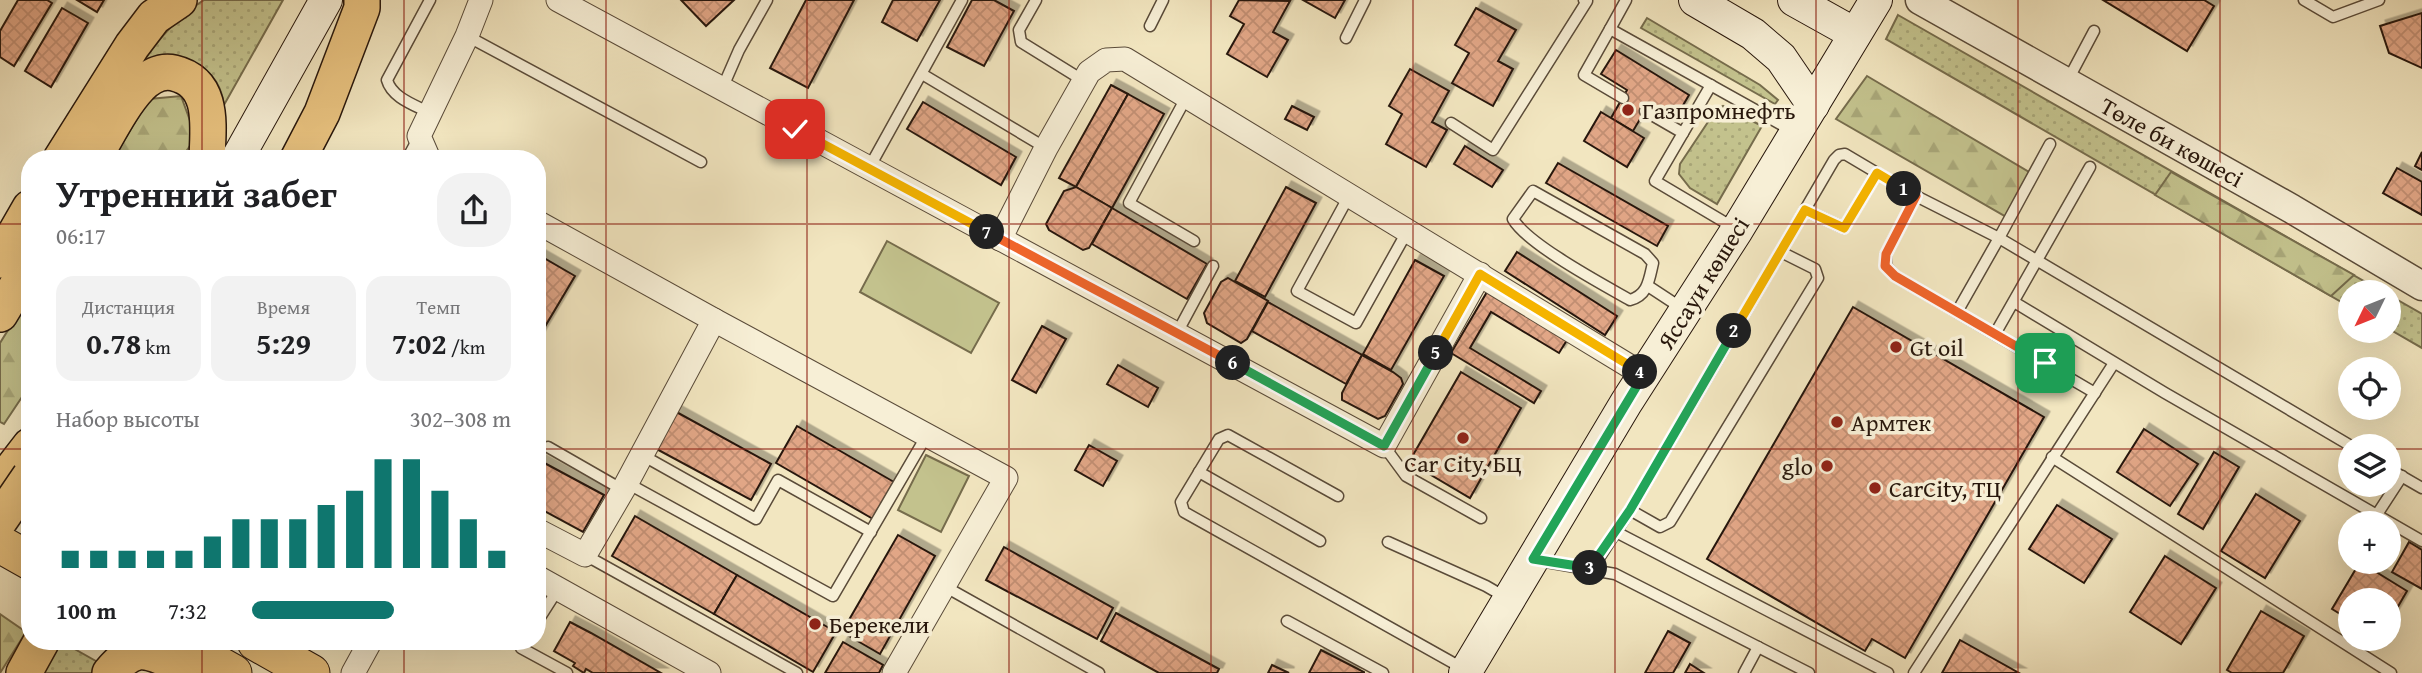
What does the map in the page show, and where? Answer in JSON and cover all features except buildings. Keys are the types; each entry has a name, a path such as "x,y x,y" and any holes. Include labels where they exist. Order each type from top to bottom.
{"highway":[{"path":"0,500 21,510"},
{"path":"0,545 21,556"},
{"path":"193,650 227,669"},
{"path":"272,650 297,662"}],"main road":[{"path":"67,150 132,46 154,18 179,0"},
{"path":"242,150 326,0"},
{"path":"303,150 322,113 362,8 362,0"},
{"path":"1695,0 1753,34 1781,58 1813,105"},
{"path":"1794,0 1855,34"},
{"name":"Яссауи көшесі","path":"1465,672 1644,374 1737,229 1876,0"},
{"path":"99,150 139,87 154,75 169,72 193,82 204,96 208,121 207,150"},
{"path":"0,260 21,224"},
{"path":"0,314 21,279"},
{"path":"0,485 21,458"},
{"path":"0,520 21,489"},
{"path":"0,492 21,507"},
{"path":"0,545 21,569"},
{"path":"24,673 37,650"},
{"path":"110,673 121,661 143,652 155,652 189,666 227,669"}],"street":[{"path":"425,150 419,136 467,36 481,0"},
{"path":"558,0 585,5 722,89 1384,446 1480,274"},
{"name":"Төле би көшесі","path":"1920,0 2292,209 2422,286"},
{"path":"1000,239 1046,148 1089,72 1106,60 1125,59 1187,96 1248,140 1350,194 1644,374"},
{"path":"546,227 1006,478 894,673"},
{"path":"546,535 584,555 625,486 713,320"},
{"path":"546,582 709,673"},
{"path":"353,673 366,650"}],"lane":[{"path":"430,0 387,80 390,89 397,95 430,113"},
{"path":"722,89 739,50 767,0"},
{"path":"869,169 962,0"},
{"path":"1035,0 1020,30 1021,42 1084,81"},
{"path":"1150,26 1163,0"},
{"path":"1346,38 1365,0"},
{"path":"1451,123 1493,149 1587,1 1584,0"},
{"path":"1623,98 1584,75 1626,0"},
{"path":"2304,0 2333,17 2379,0"},
{"path":"1610,29 1796,132"},
{"path":"2067,83 2094,31"},
{"path":"467,36 701,162"},
{"path":"922,74 1046,148"},
{"path":"1712,85 1655,181 1737,229"},
{"path":"1187,96 1129,203 1194,241"},
{"path":"1645,111 1683,133"},
{"path":"412,150 419,136"},
{"path":"1957,312 2050,144"},
{"path":"1592,569 1630,510 1839,155 1845,154 1916,196 1999,239 2338,438"},
{"path":"1995,334 2091,167"},
{"path":"1805,210 1844,228 1877,173"},
{"path":"1534,191 1542,194 1646,254 1653,263 1648,286 1639,298 1630,300 1518,229 1513,219 1534,191"},
{"path":"1350,194 1297,291 1356,323 1408,230"},
{"path":"1916,196 1886,254 1885,266 1895,276 2095,393"},
{"path":"1630,510 1660,527 1670,522 1818,278 1815,269 1781,252"},
{"path":"1177,333 1213,266"},
{"path":"1648,286 1685,311"},
{"path":"2014,302 2367,511"},
{"path":"1914,673 2114,363"},
{"path":"548,447 833,596 927,435"},
{"path":"1338,496 1228,435 1219,439 1181,502 1184,512 1465,672"},
{"path":"1384,446 1406,475 1481,518"},
{"path":"642,455 756,519 778,480 871,532"},
{"path":"2052,457 2391,673"},
{"path":"1199,472 1320,541"},
{"path":"2379,511 2402,476 2422,488"},
{"path":"2401,530 2422,541"},
{"path":"1616,532 1888,673"},
{"path":"1388,542 1509,599"},
{"path":"584,555 797,673"},
{"path":"1533,559 1615,574 1810,673"},
{"path":"944,586 1100,673"},
{"path":"546,608 558,589"},
{"path":"1287,621 1383,673"},
{"path":"1744,673 1758,647"},
{"path":"530,650 567,673"}],"green space":[{"path":"204,0 283,0 224,105 216,82 203,68 185,64 141,65 169,29"},
{"path":"1898,15 2362,280 2338,280 2338,300 1886,39"},
{"path":"1647,18 1760,85 1778,100 1775,104 1641,28"},
{"path":"1867,76 2034,175 2010,219 1836,119"},
{"path":"181,96 196,137 187,150 118,150 149,99"},
{"path":"1723,106 1762,126 1717,204 1690,188 1679,174 1680,164 1716,110"},
{"path":"2171,172 2354,275 2349,280 2338,280 2338,290 2331,296 2155,195"},
{"path":"887,241 999,303 971,353 860,292"},
{"path":"2401,302 2422,314 2422,348 2401,336"},
{"path":"21,309 21,398 4,424 0,422 0,343"},
{"path":"926,455 969,476 941,532 898,510"},
{"path":"0,614 21,629 21,640 0,673"},
{"path":"55,650 76,650 103,665 98,673 41,673"}],"place":[{"name":"Газпромнефть","path":"1628,110"},
{"name":"Gt oil","path":"1896,347"},
{"name":"Армтек","path":"1837,422"},
{"name":"Car City, БЦ","path":"1463,438"},
{"name":"glo","path":"1827,466"},
{"name":"CarCity, ТЦ","path":"1875,488"},
{"name":"Берекели","path":"815,624"}],"route":[{"path":"795,129 1384,446 1480,274 1644,374 1533,559 1592,569 1630,510 1805,210 1844,228 1877,173 1916,196 1886,254 1885,266 1895,276 2045,363"}]}
